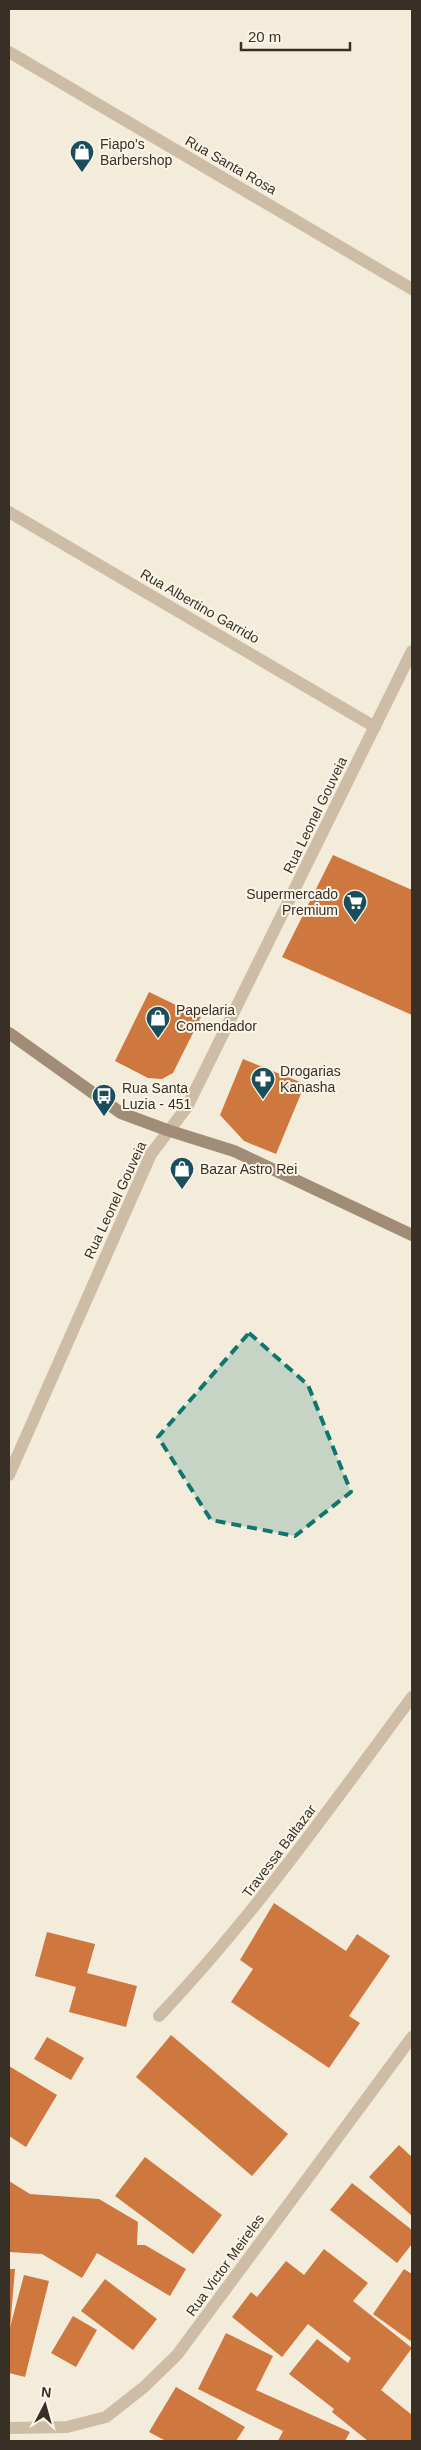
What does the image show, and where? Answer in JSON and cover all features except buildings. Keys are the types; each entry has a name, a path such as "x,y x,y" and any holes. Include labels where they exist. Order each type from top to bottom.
{"main road":[{"path":"9,1034 122,1113 167,1130 234,1151 412,1234"}],"street":[{"name":"Rua Santa Rosa","path":"9,52 412,289"},
{"name":"Rua Albertino Garrido","path":"9,512 375,727"},
{"name":"Rua Leonel Gouveia","path":"9,1475 151,1154 167,1130 187,1107 412,651"},
{"name":"Travessa Baltazar","path":"159,2016 207,1966 277,1880 412,1697"},
{"name":"Rua Victor Meireles","path":"9,2428 66,2427 106,2418 144,2387 178,2355 412,2037"}],"highlighted area":[{"path":"249,1333 308,1385 351,1492 295,1536 211,1520 158,1437"}],"place":[{"name":"Fiapo's Barbershop","path":"82,173"},
{"name":"Supermercado Premium","path":"355,923"},
{"name":"Papelaria Comendador","path":"158,1039"},
{"name":"Drogarias Kanasha","path":"263,1100"},
{"name":"Rua Santa Luzia - 451","path":"104,1117"},
{"name":"Bazar Astro Rei","path":"182,1190"}]}
